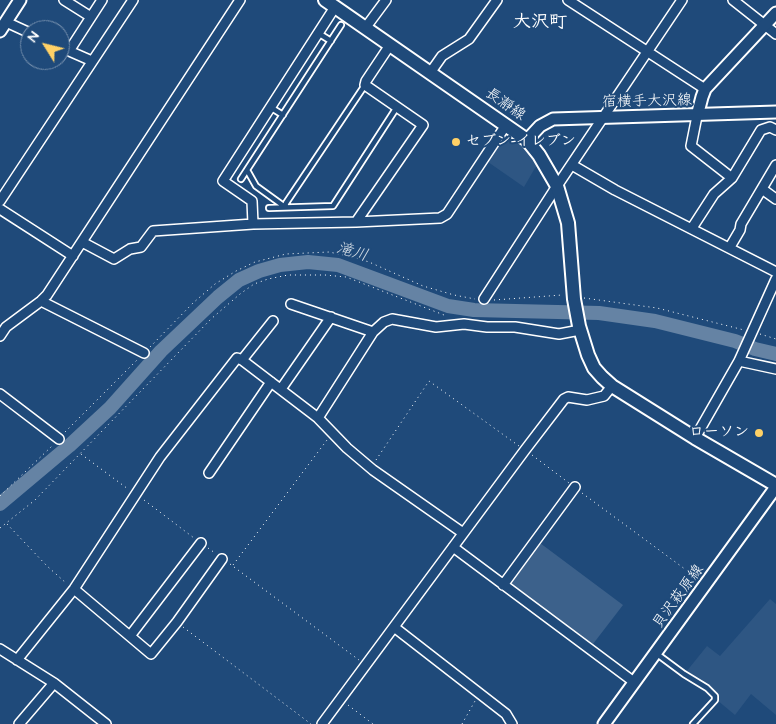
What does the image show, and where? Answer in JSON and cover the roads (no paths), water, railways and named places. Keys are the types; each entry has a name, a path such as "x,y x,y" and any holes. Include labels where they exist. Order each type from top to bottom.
{"main road":[{"name":"長瀞線","path":"330,3 527,140 539,155 557,186 568,223 574,299 580,328"},
{"path":"580,328 594,368 612,386 776,486"}],"street":[{"path":"20,0 3,26 20,30"},
{"path":"64,0 91,18"},
{"path":"70,50 102,0"},
{"path":"0,201 132,0"},
{"path":"0,336 6,327 41,301 73,256 240,0"},
{"path":"366,27 386,0"},
{"path":"430,73 442,56 469,39 498,0"},
{"path":"568,0 705,90"},
{"path":"581,8 587,0"},
{"path":"484,299 557,186 682,0"},
{"path":"733,0 776,34"},
{"path":"253,224 252,201 223,181 318,33 330,3"},
{"path":"732,178 691,146 702,97 705,90 776,13"},
{"path":"356,222 423,125 365,85 390,46"},
{"path":"70,51 92,61"},
{"name":"宿横手大沢線","path":"527,140 540,126 553,119 698,116 776,112"},
{"path":"82,242 114,259 130,249 141,247 153,231 253,224 435,220 447,214 506,126"},
{"path":"692,228 714,194 732,178 761,130 770,127 776,130"},
{"path":"572,165 615,190 776,272"},
{"path":"730,247 776,165"},
{"path":"762,189 776,199"},
{"path":"0,209 73,256"},
{"path":"696,438 739,359 776,279"},
{"path":"41,301 144,352"},
{"path":"291,304 373,332"},
{"path":"281,389 331,317"},
{"path":"318,418 373,332 384,322 392,319 436,327 464,324 487,327 515,327 559,334 580,328"},
{"path":"242,360 273,321"},
{"path":"17,660 74,589 160,457 237,358 318,418 347,448 373,470 463,533"},
{"path":"739,359 776,370"},
{"path":"209,474 271,382"},
{"path":"322,724 564,399 568,397 587,400 604,396 612,386"},
{"path":"0,394 59,439"},
{"name":"貝沢萩原線","path":"604,724 776,486"},
{"path":"503,585 575,487"},
{"path":"130,636 201,543"},
{"path":"453,547 634,682"},
{"path":"74,589 151,654 177,622 222,559"},
{"path":"394,627 506,714 512,724"},
{"path":"0,649 54,683 106,724"},
{"path":"19,724 54,683"}],"lane":[{"path":"241,179 342,25"},
{"path":"318,33 331,41"},
{"path":"285,207 365,85"},
{"path":"270,107 283,115"},
{"path":"269,208 333,206 397,107"},
{"path":"247,170 256,186 285,207"},
{"path":"656,654 707,688 715,696 715,700 693,724"}],"waterway":[{"name":"滝川","path":"0,504 69,446 110,408 161,351 218,297 239,280 259,271 280,265 308,262 338,265 448,306 474,310 599,313 655,321 735,341 755,349 776,354"}],"place":[{"name":"セブン-イレブン","path":"456,142"},
{"name":"ローソン","path":"759,433"}],"district":[{"name":"大沢町","path":"540,23"}]}
